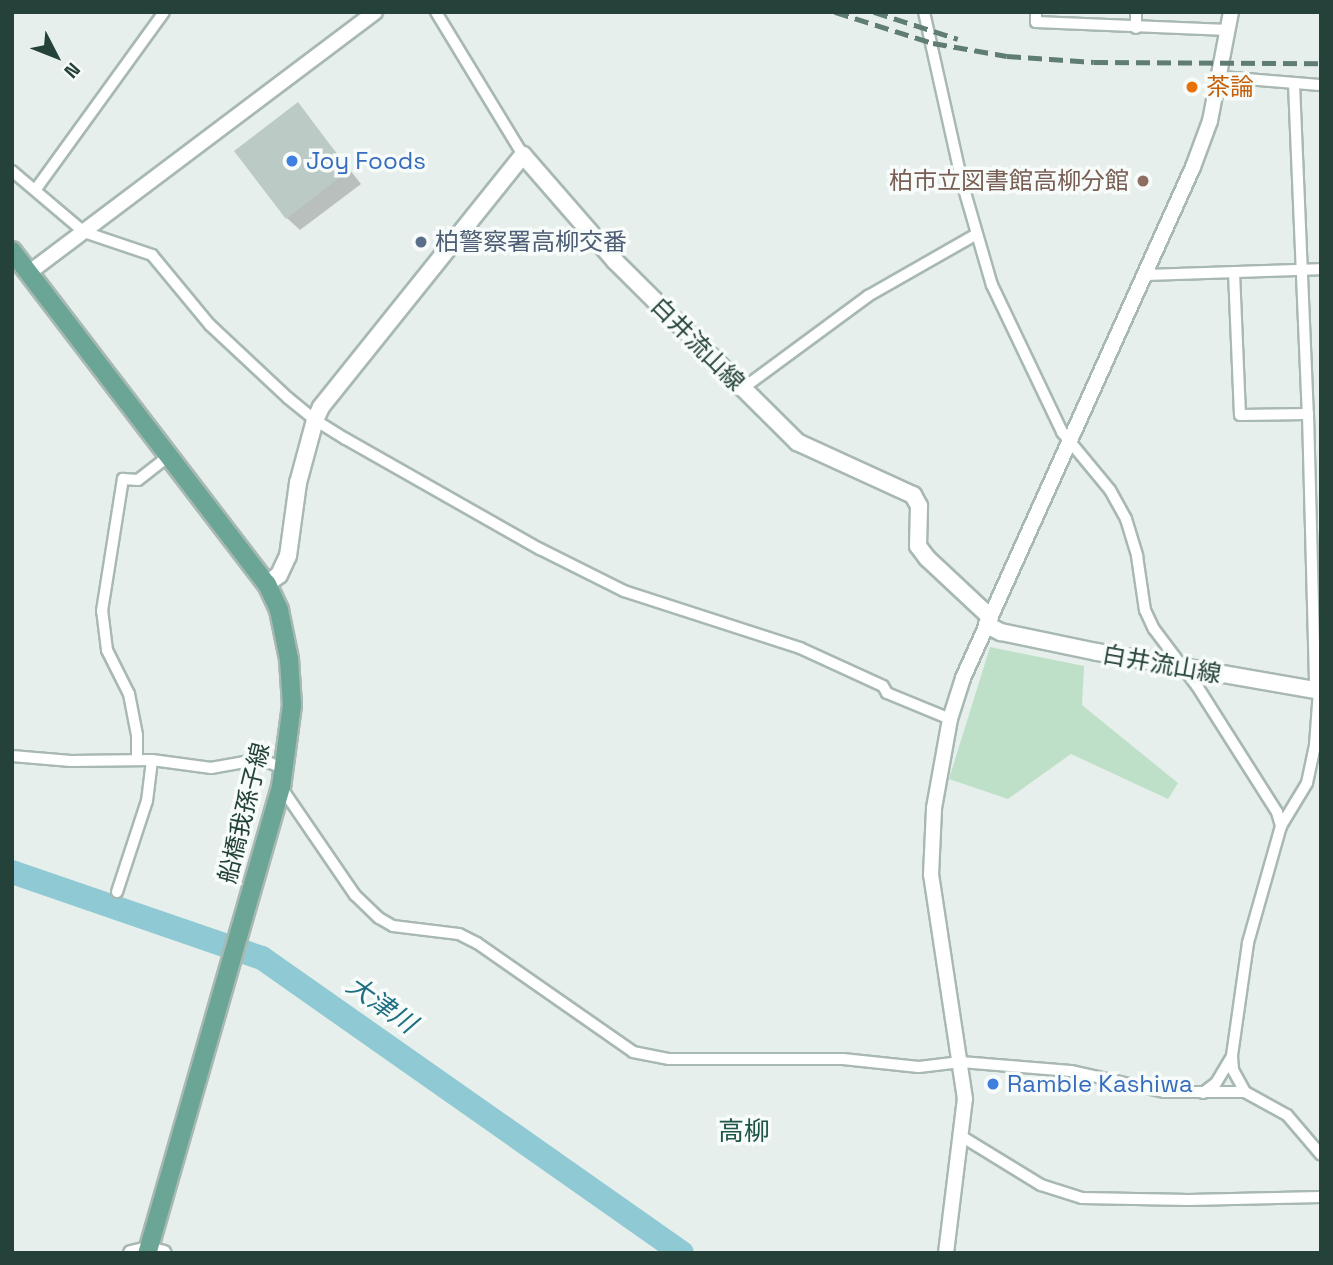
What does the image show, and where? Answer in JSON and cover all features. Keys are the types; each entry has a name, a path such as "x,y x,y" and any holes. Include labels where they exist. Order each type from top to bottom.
{"main road":[{"name":"白井流山線","path":"523,155 585,229 797,442 913,495 919,506 918,546 927,558 990,617 987,625 1001,632 1318,691"},
{"path":"267,584 279,575 288,556 298,483 321,407 523,155"},
{"name":"船橋我孫子線","path":"12,251 167,457 267,584 279,611 289,659 292,705 281,787 147,1252"}],"street":[{"path":"36,189 164,12"},
{"path":"30,272 375,12"},
{"path":"436,12 523,155"},
{"path":"925,12 975,235 992,285 1069,443 1110,489 1126,519 1137,556 1145,610 1154,629 1268,794 1281,826"},
{"path":"1036,12 1036,22 1136,29 1228,30"},
{"path":"1136,12 1136,29"},
{"path":"946,1253 965,1099 936,923 932,875 934,808 950,719 989,621 1193,167 1210,121 1221,76 1231,12"},
{"path":"1221,76 1321,85"},
{"path":"1245,1091 1234,1070 1232,1056 1248,943 1281,826 1307,783 1315,745 1318,691 1294,84"},
{"path":"12,171 84,232 152,255 210,325 315,420 540,549 624,591 800,648 883,686 887,693 950,719"},
{"path":"742,389 868,296 975,235"},
{"path":"1144,275 1321,269"},
{"path":"1234,272 1240,415 1308,414"},
{"path":"137,760 137,735 129,694 107,650 102,611 124,479 138,480 167,457"},
{"path":"12,756 71,761 152,760 211,768 261,760 285,769"},
{"path":"117,892 147,801 152,760"},
{"path":"281,787 355,895 372,913 393,926 445,931 477,943 633,1052 668,1059 844,1059 919,1067 961,1062 1071,1071 1164,1092 1245,1091 1287,1115 1321,1155"},
{"path":"1202,1093 1216,1083 1232,1056"},
{"path":"961,1136 1041,1185 1082,1198 1321,1198"}],"green space":[{"path":"990,647 1084,666 1082,705 1178,783 1168,799 1071,754 1008,799 949,779"}],"building":[{"name":"Joy Foods","path":"298,102 349,170 286,219 234,151"}],"waterway":[{"name":"大津川","path":"12,872 262,958 682,1253"}],"railway":[{"path":"835,12 933,43 1007,56 1094,62 1321,63"},
{"path":"874,12 958,39"}],"place":[{"name":"茶論","path":"1192,87"},
{"name":"Joy Foods","path":"292,161"},
{"name":"柏市立図書館高柳分館","path":"1143,181"},
{"name":"柏警察署高柳交番","path":"421,242"},
{"name":"Ramble Kashiwa","path":"993,1084"}],"district":[{"name":"高柳","path":"744,1132"}]}
